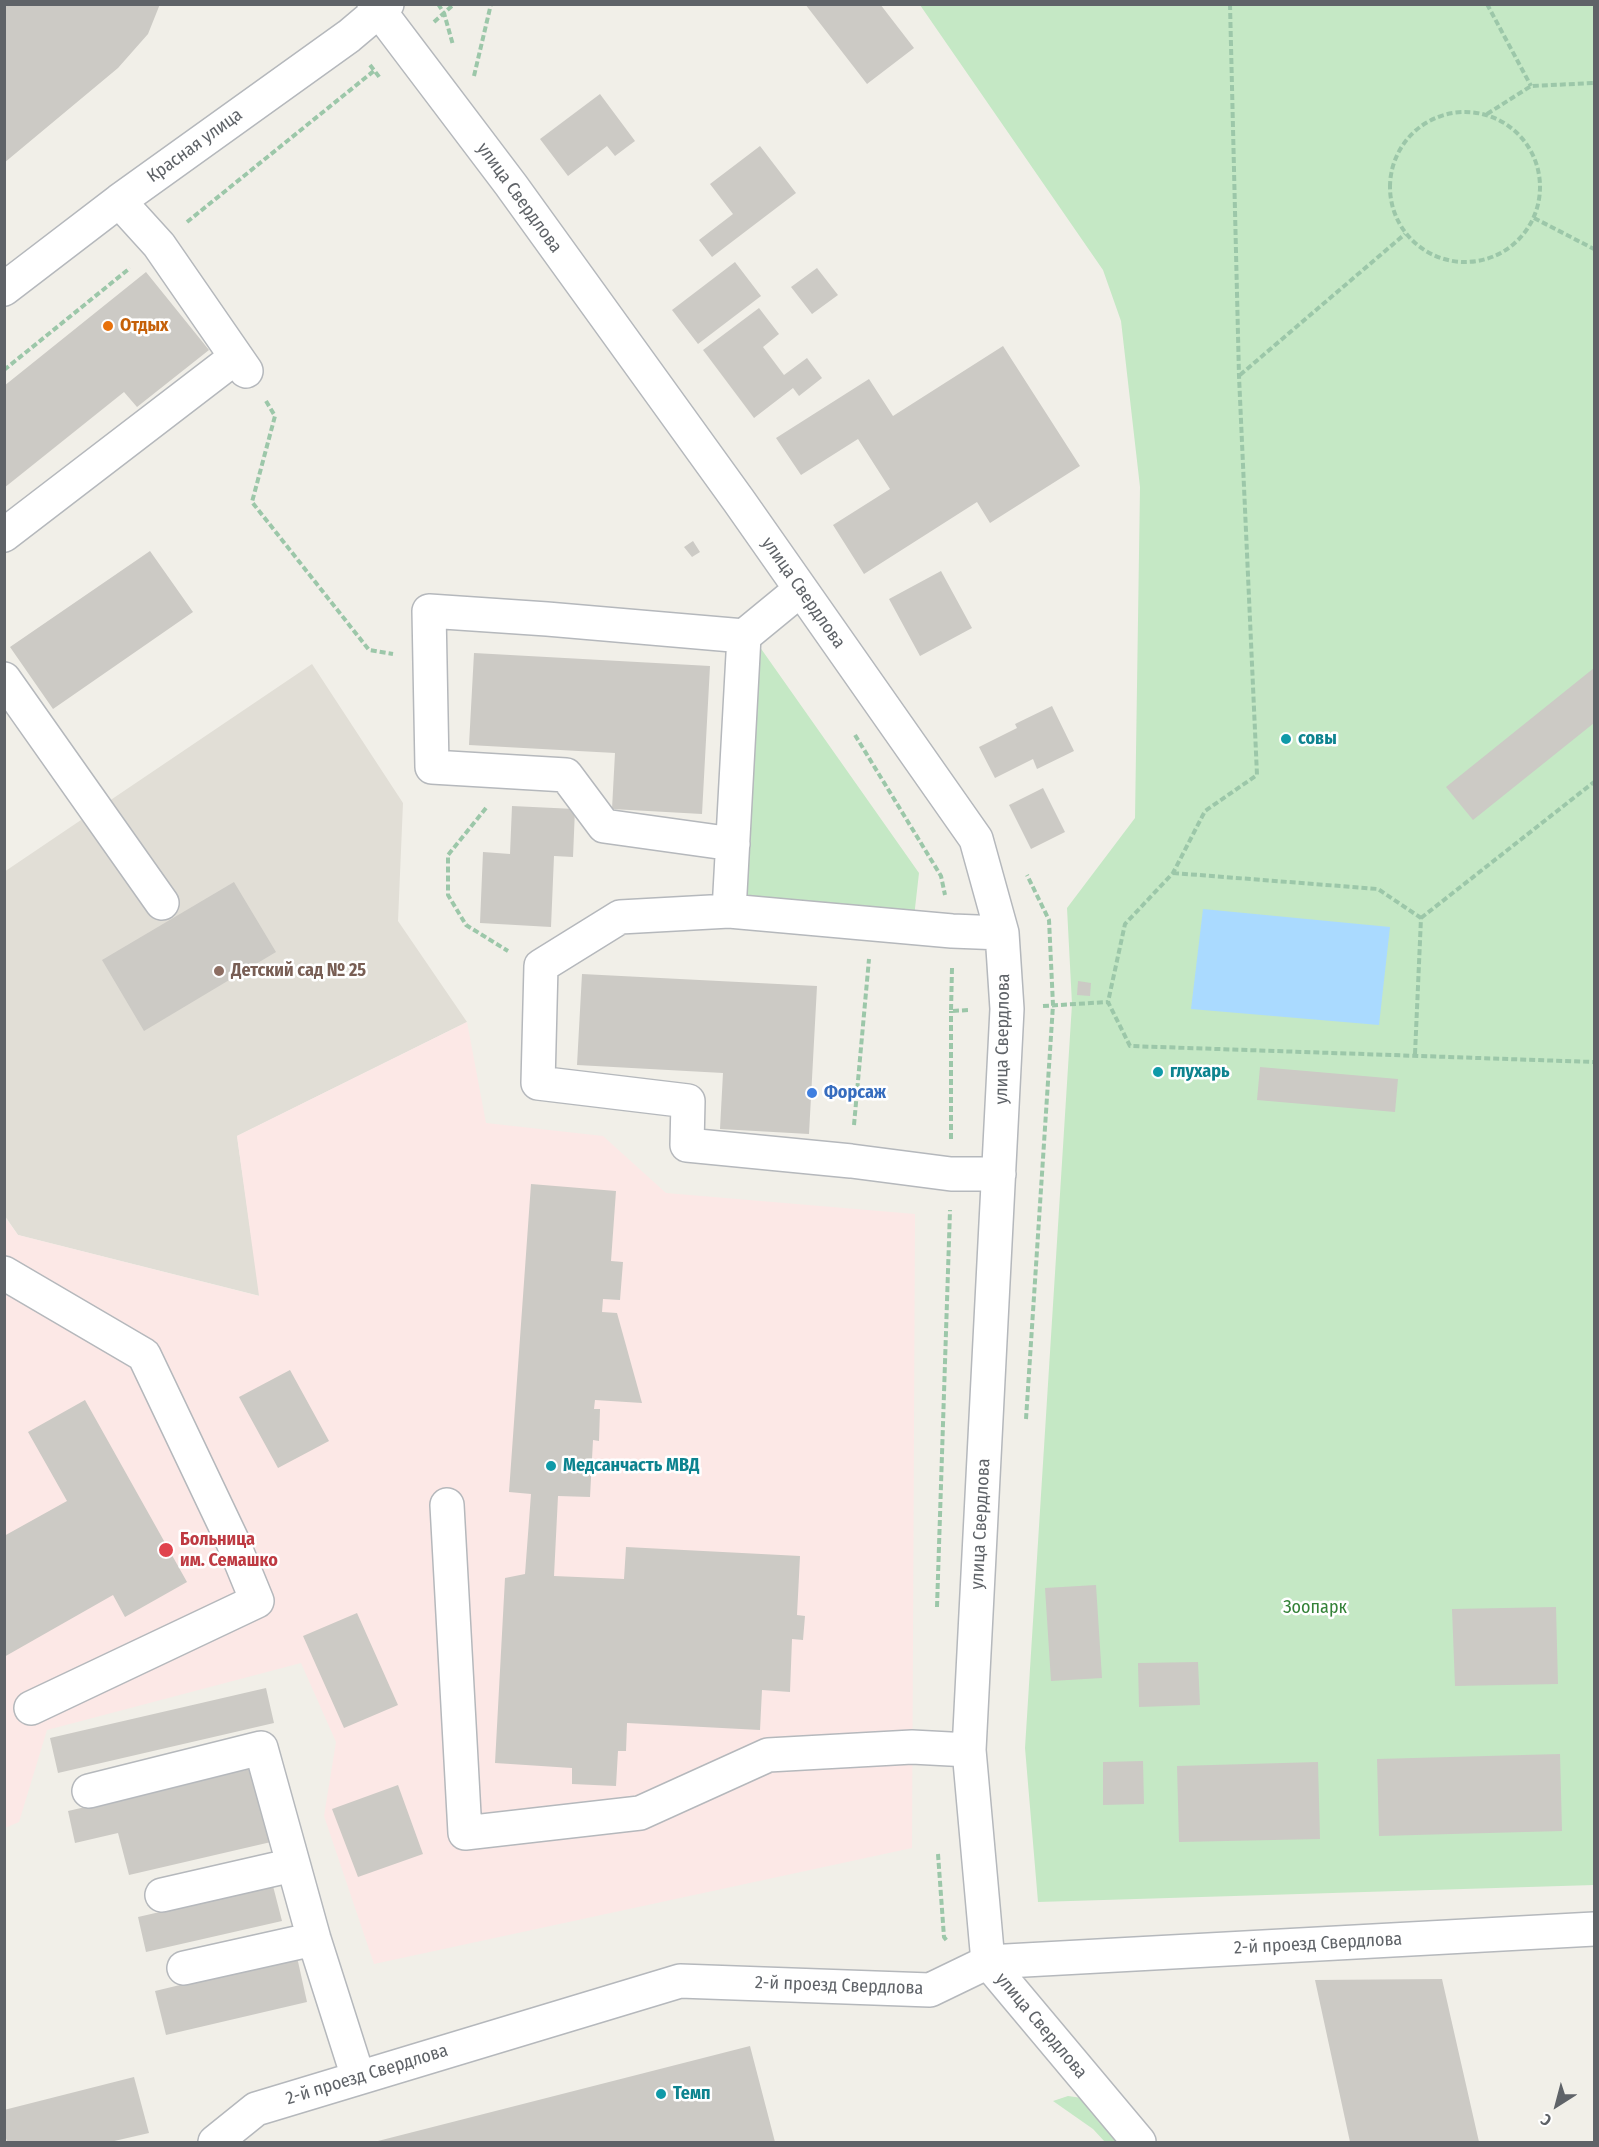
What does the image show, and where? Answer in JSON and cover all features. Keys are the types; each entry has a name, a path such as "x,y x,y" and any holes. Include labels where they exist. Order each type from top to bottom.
{"street":[{"name":"Красная улица","path":"4,289 119,201 349,36 380,7"},
{"name":"улица Свердлова","path":"380,7 406,46 518,195 739,501 976,839 1002,933 1007,1009 969,1750 988,1962 1138,2142"},
{"path":"4,535 241,364 159,245 119,201"},
{"path":"733,844 604,826 566,775 432,767 429,611 744,636 800,590"},
{"path":"729,911 744,636"},
{"path":"4,679 162,903"},
{"path":"999,1174 951,1174 851,1161 687,1145 688,1101 538,1083 541,966 620,917 729,911 952,931 1002,933"},
{"path":"4,1273 144,1355 232,1540 257,1601 31,1708"},
{"path":"447,1504 465,1833 640,1813 768,1755 912,1747 969,1750"},
{"path":"89,1791 261,1748 314,1940 358,2077"},
{"path":"162,1894 294,1865"},
{"name":"2-й проезд Свердлова","path":"214,2142 256,2109 680,1981 930,1990 988,1962 1594,1929"},
{"path":"184,1968 314,1940"}],"path":[{"path":"438,4 444,13 456,52"},
{"path":"4,370 406,46 454,4"},
{"path":"474,76 491,4"},
{"path":"1230,4 1239,376 1257,775 1205,811 1173,873 1125,924 1108,1002 1130,1046 1415,1054 1594,1062"},
{"path":"1487,4 1531,86"},
{"path":"349,36 381,80"},
{"path":"1486,115 1531,86 1594,83"},
{"path":"1463,112 1486,115 1509,126 1527,145 1538,168 1540,194 1534,219 1519,240 1498,255 1474,262 1448,261 1424,251 1405,234 1394,213 1389,190 1392,166 1402,144 1418,127 1439,116 1463,112"},
{"path":"1534,219 1594,249"},
{"path":"1239,376 1405,234"},
{"path":"241,364 275,416 252,502 369,650 430,659"},
{"path":"850,727 941,876 952,931 951,1011 1108,1002"},
{"path":"512,772 448,855 448,895 466,925 500,947 541,966"},
{"path":"1415,1054 1420,918 1594,782"},
{"path":"1026,873 1049,920 1053,1005 1026,1421"},
{"path":"1173,873 1378,889 1420,918"},
{"path":"851,1161 873,924"}],"shaded area":[{"name":"Детский сад № 25","path":"312,664 403,803 398,921 467,1022 237,1136 260,1296 18,1235 5,1216 4,872"},
{"path":"467,1022 486,1123 603,1136 666,1193 915,1214 912,1848 374,1964 324,1816 336,1742 301,1663 47,1730 19,1822 5,1828 4,1216 18,1235 259,1296 237,1136"}],"green space":[{"name":"Зоопарк","path":"920,5 1594,5 1594,1885 1038,1902 1025,1748 1072,1004 1067,908 1135,818 1140,487 1121,321 1103,270"},
{"path":"757,643 919,873 914,917 743,900"},
{"path":"1068,2096 1089,2099 1126,2142 1105,2142 1093,2129 1053,2101"}],"water":[{"path":"1203,909 1390,927 1379,1025 1191,1009"}],"building":[{"path":"4,4 160,4 148,34 118,68 4,163"},
{"path":"805,4 880,4 914,48 867,84"},
{"path":"600,94 635,141 615,156 607,146 568,176 540,139"},
{"path":"760,146 796,193 712,257 699,240 733,214 710,184"},
{"path":"735,262 761,296 698,344 672,310"},
{"path":"817,268 838,295 812,314 791,287"},
{"path":"146,272 209,350 137,407 124,392 4,488 4,386"},
{"path":"759,308 779,334 763,347 784,375 807,358 822,378 799,396 793,388 754,418 703,350"},
{"path":"1003,346 1080,466 990,523 977,502 864,574 833,525 890,489 858,439 801,475 776,438 869,379 893,416"},
{"path":"693,541 700,552 692,557 684,547"},
{"path":"150,551 193,612 53,709 10,647"},
{"path":"941,571 972,628 920,656 889,599"},
{"path":"474,653 710,666 702,814 612,809 615,753 469,745"},
{"path":"1594,668 1594,723 1473,820 1446,787"},
{"path":"1052,706 1074,751 1037,769 1033,759 995,778 979,747 1017,728 1015,724"},
{"path":"1043,788 1065,832 1031,849 1009,805"},
{"path":"512,806 575,809 573,857 554,856 551,927 480,923 483,852 510,854"},
{"path":"234,882 276,952 144,1031 102,960"},
{"path":"582,974 817,986 809,1134 720,1129 723,1073 577,1065"},
{"path":"1078,981 1091,983 1090,996 1077,995"},
{"path":"1260,1067 1398,1079 1395,1112 1257,1100"},
{"name":"Медсанчасть МВД","path":"531,1184 616,1191 611,1261 623,1262 620,1300 603,1299 602,1312 617,1313 642,1403 595,1400 594,1409 600,1409 599,1441 593,1440 590,1497 558,1496 554,1576 624,1579 626,1547 800,1556 797,1615 805,1616 803,1640 792,1639 790,1692 762,1690 760,1730 627,1723 626,1751 618,1751 616,1786 572,1784 572,1768 495,1763 505,1578 525,1574 531,1494 509,1492"},
{"path":"290,1370 329,1441 278,1468 239,1397"},
{"path":"85,1400 187,1582 125,1617 113,1595 4,1657 4,1536 67,1501 28,1432"},
{"path":"1096,1585 1102,1678 1051,1681 1045,1588"},
{"path":"1556,1607 1558,1684 1455,1686 1452,1609"},
{"path":"357,1613 398,1705 344,1728 303,1636"},
{"path":"1198,1662 1200,1705 1139,1707 1138,1663"},
{"path":"266,1688 274,1723 58,1773 50,1738"},
{"path":"1560,1754 1562,1831 1379,1836 1377,1759"},
{"path":"1143,1761 1144,1804 1103,1805 1103,1762"},
{"path":"1318,1762 1320,1839 1179,1842 1177,1766"},
{"path":"254,1768 271,1842 129,1875 118,1833 75,1843 68,1811"},
{"path":"398,1785 423,1854 358,1877 332,1809"},
{"path":"273,1886 282,1921 146,1952 138,1917"},
{"path":"297,1957 307,2002 166,2035 155,1991"},
{"path":"1442,1979 1479,2142 1350,2142 1315,1980"},
{"name":"Темп","path":"750,2046 775,2142 374,2142"},
{"path":"134,2077 149,2133 110,2142 7,2142 4,2131 4,2110"}],"place":[{"name":"Отдых","path":"108,326"},
{"name":"совы","path":"1286,739"},
{"name":"Детский сад № 25","path":"219,971"},
{"name":"глухарь","path":"1158,1072"},
{"name":"Форсаж","path":"812,1093"},
{"name":"Медсанчасть МВД","path":"551,1466"},
{"name":"Больница им. Семашко","path":"166,1550"},
{"name":"Темп","path":"661,2094"}]}
